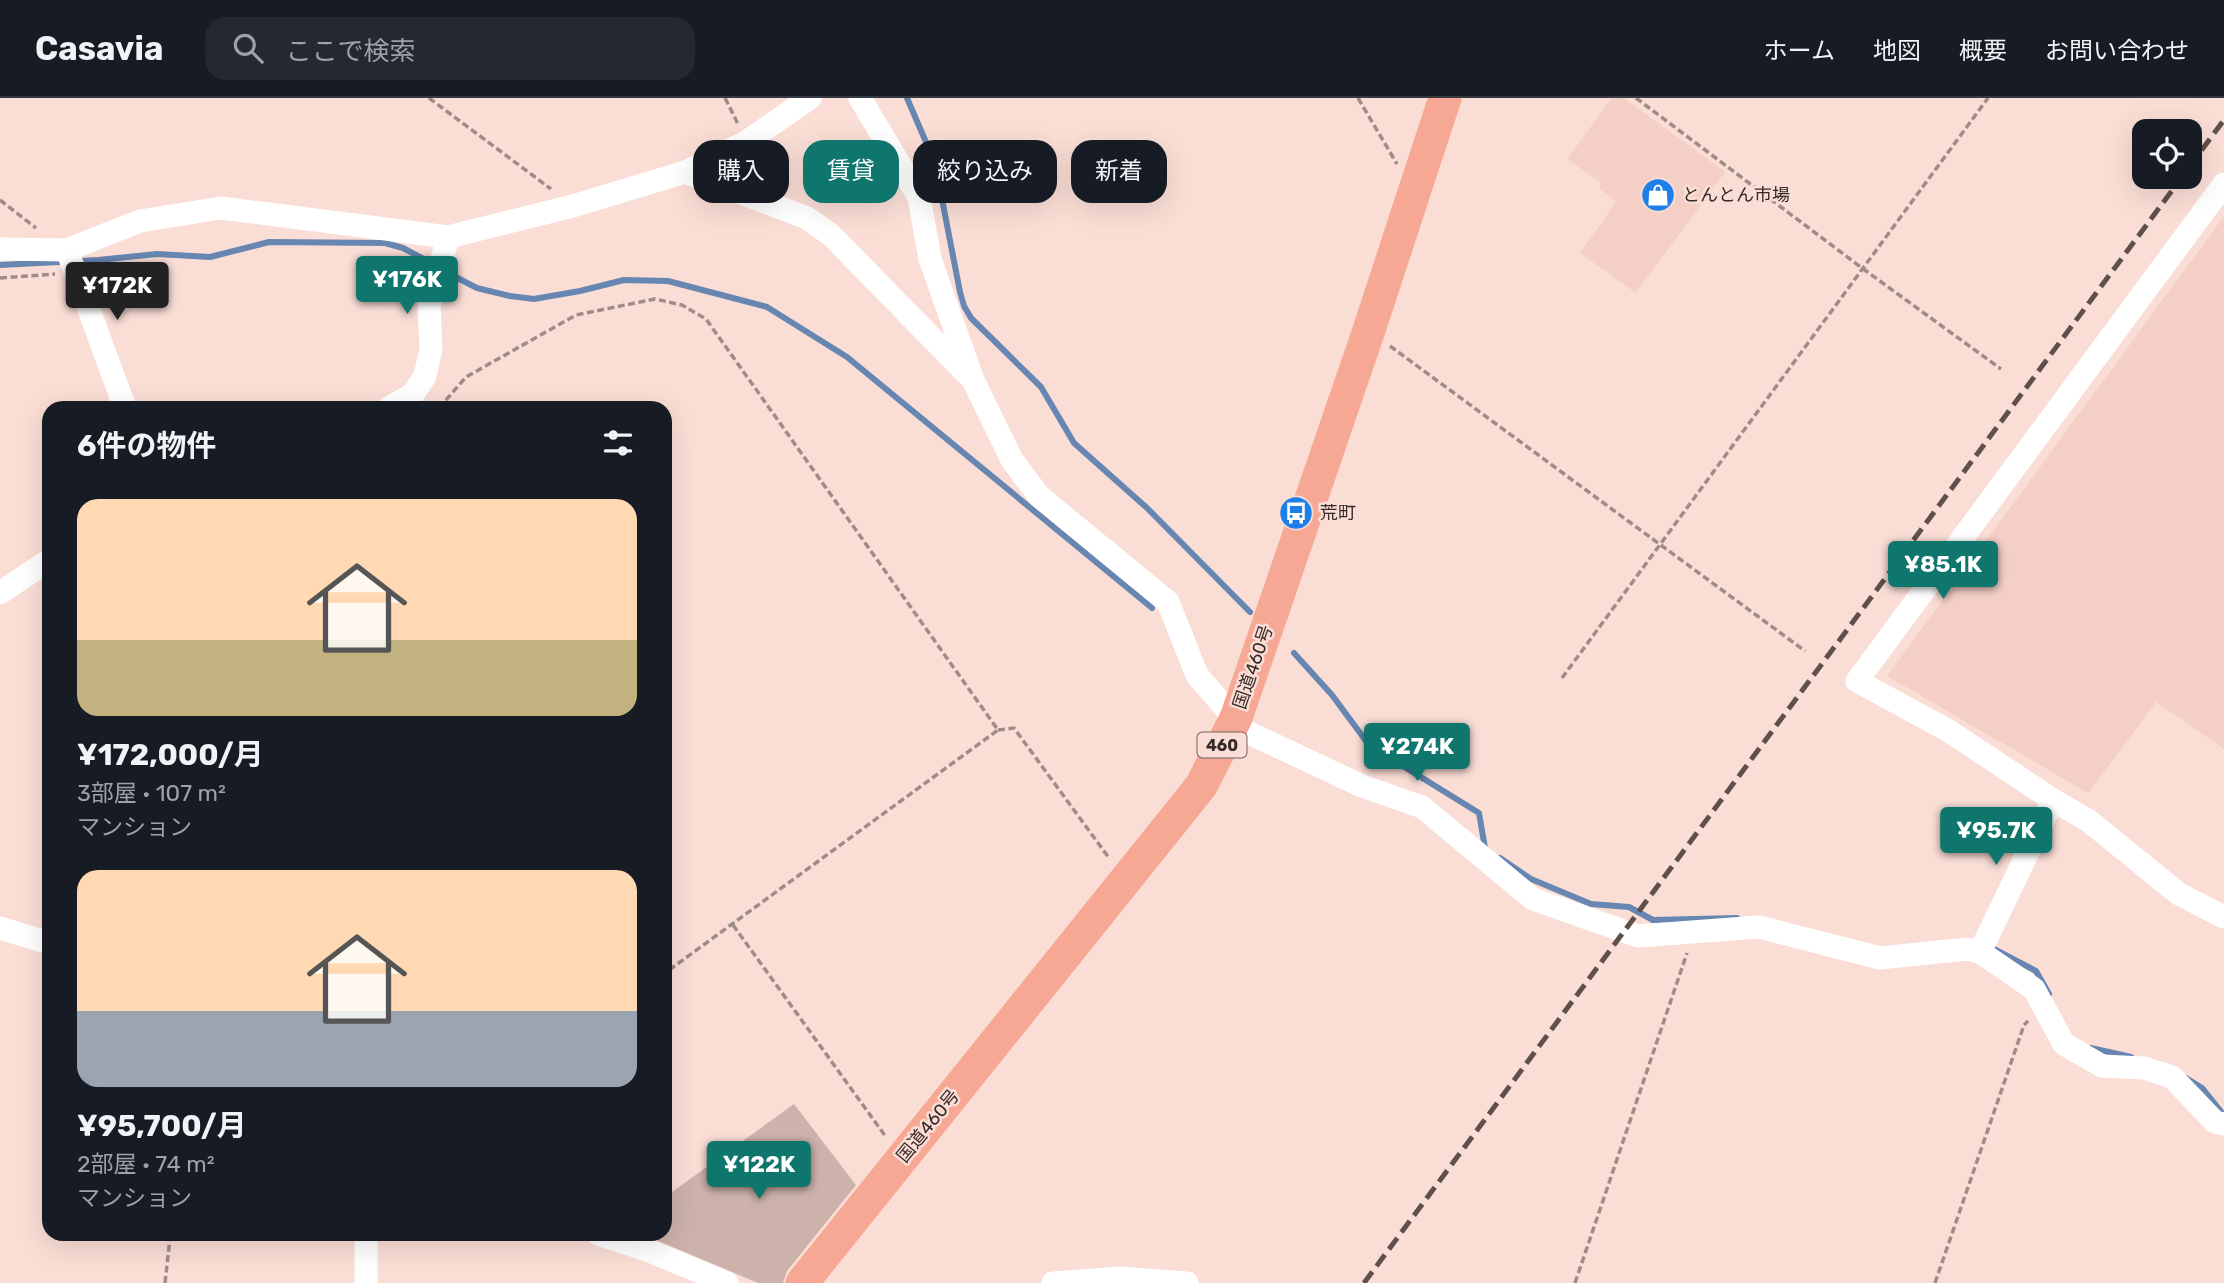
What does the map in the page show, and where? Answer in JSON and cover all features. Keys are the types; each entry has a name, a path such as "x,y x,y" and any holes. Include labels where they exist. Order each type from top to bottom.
{"highway":[{"name":"国道460号","path":"802,1283 1201,786 1236,718 1445,98"}],"street":[{"path":"749,140 810,98"},
{"path":"860,98 919,197 930,258 973,380 1012,460 1039,496 1168,602 1197,675 1245,731 1362,786 1422,807 1533,899 1638,936 1759,927 1880,958 1967,949 1980,952 2034,989 2064,1044 2102,1066 2144,1068 2172,1077 2215,1122 2224,1124"},
{"path":"0,249 59,250 140,221 221,208 448,237 573,206 693,168"},
{"path":"685,172 807,218 831,235 973,380"},
{"path":"2224,184 1857,681 1949,732 2089,821 2179,894 2224,917"},
{"path":"400,401 413,394 425,376 430,349 429,306 448,237"},
{"path":"59,250 75,273 122,401"},
{"path":"0,593 42,565"},
{"path":"1980,952 2053,800"},
{"path":"0,928 42,941"},
{"path":"366,1241 366,1283"},
{"path":"619,1241 727,1283"},
{"path":"1053,1283 1120,1278 1187,1283"}],"path":[{"path":"429,98 573,206"},
{"path":"725,98 745,140"},
{"path":"1358,98 1414,193"},
{"path":"1636,98 2001,369"},
{"path":"1562,678 1988,98"},
{"path":"0,200 59,250"},
{"path":"0,278 75,273"},
{"path":"445,401 467,377 576,315 655,299 682,305 706,319 998,730"},
{"path":"1369,330 1805,651"},
{"path":"672,968 998,730 1014,728 1125,880"},
{"path":"733,925 902,1158"},
{"path":"1575,1283 1694,931"},
{"path":"1935,1283 2024,1025 2042,1005"},
{"path":"165,1283 170,1241"}],"shaded area":[{"name":"とんとん市場","path":"1612,98 1624,98 1725,172 1636,293 1580,253 1616,202 1600,189 1600,182 1567,159"},
{"path":"2224,216 2224,749 2156,702 2088,793 1887,676"}],"building":[{"path":"794,1104 856,1185 787,1271 783,1283 758,1283 659,1241 672,1241 672,1192"}],"waterway":[{"path":"907,98 935,163 960,292 971,318 1041,387 1074,443 1147,508 1250,612"},
{"path":"0,265 157,254 210,257 269,242 385,243 403,248 435,265"},
{"path":"444,271 477,288 534,299 624,280 668,281 767,307 847,357 1152,608"},
{"path":"1294,653 1332,695 1369,745 1479,813 1485,848"},
{"path":"1500,858 1531,879 1591,904 1629,907 1653,920 1737,918"},
{"path":"1992,948 2036,971 2049,994"},
{"path":"2091,1048 2131,1057"},
{"path":"2186,1078 2202,1088 2223,1114"}],"railway":[{"path":"2202,150 2224,120"},
{"path":"1364,1283 2173,189"}],"place":[{"name":"とんとん市場","path":"1658,195"},
{"name":"荒町","path":"1296,513"}]}
